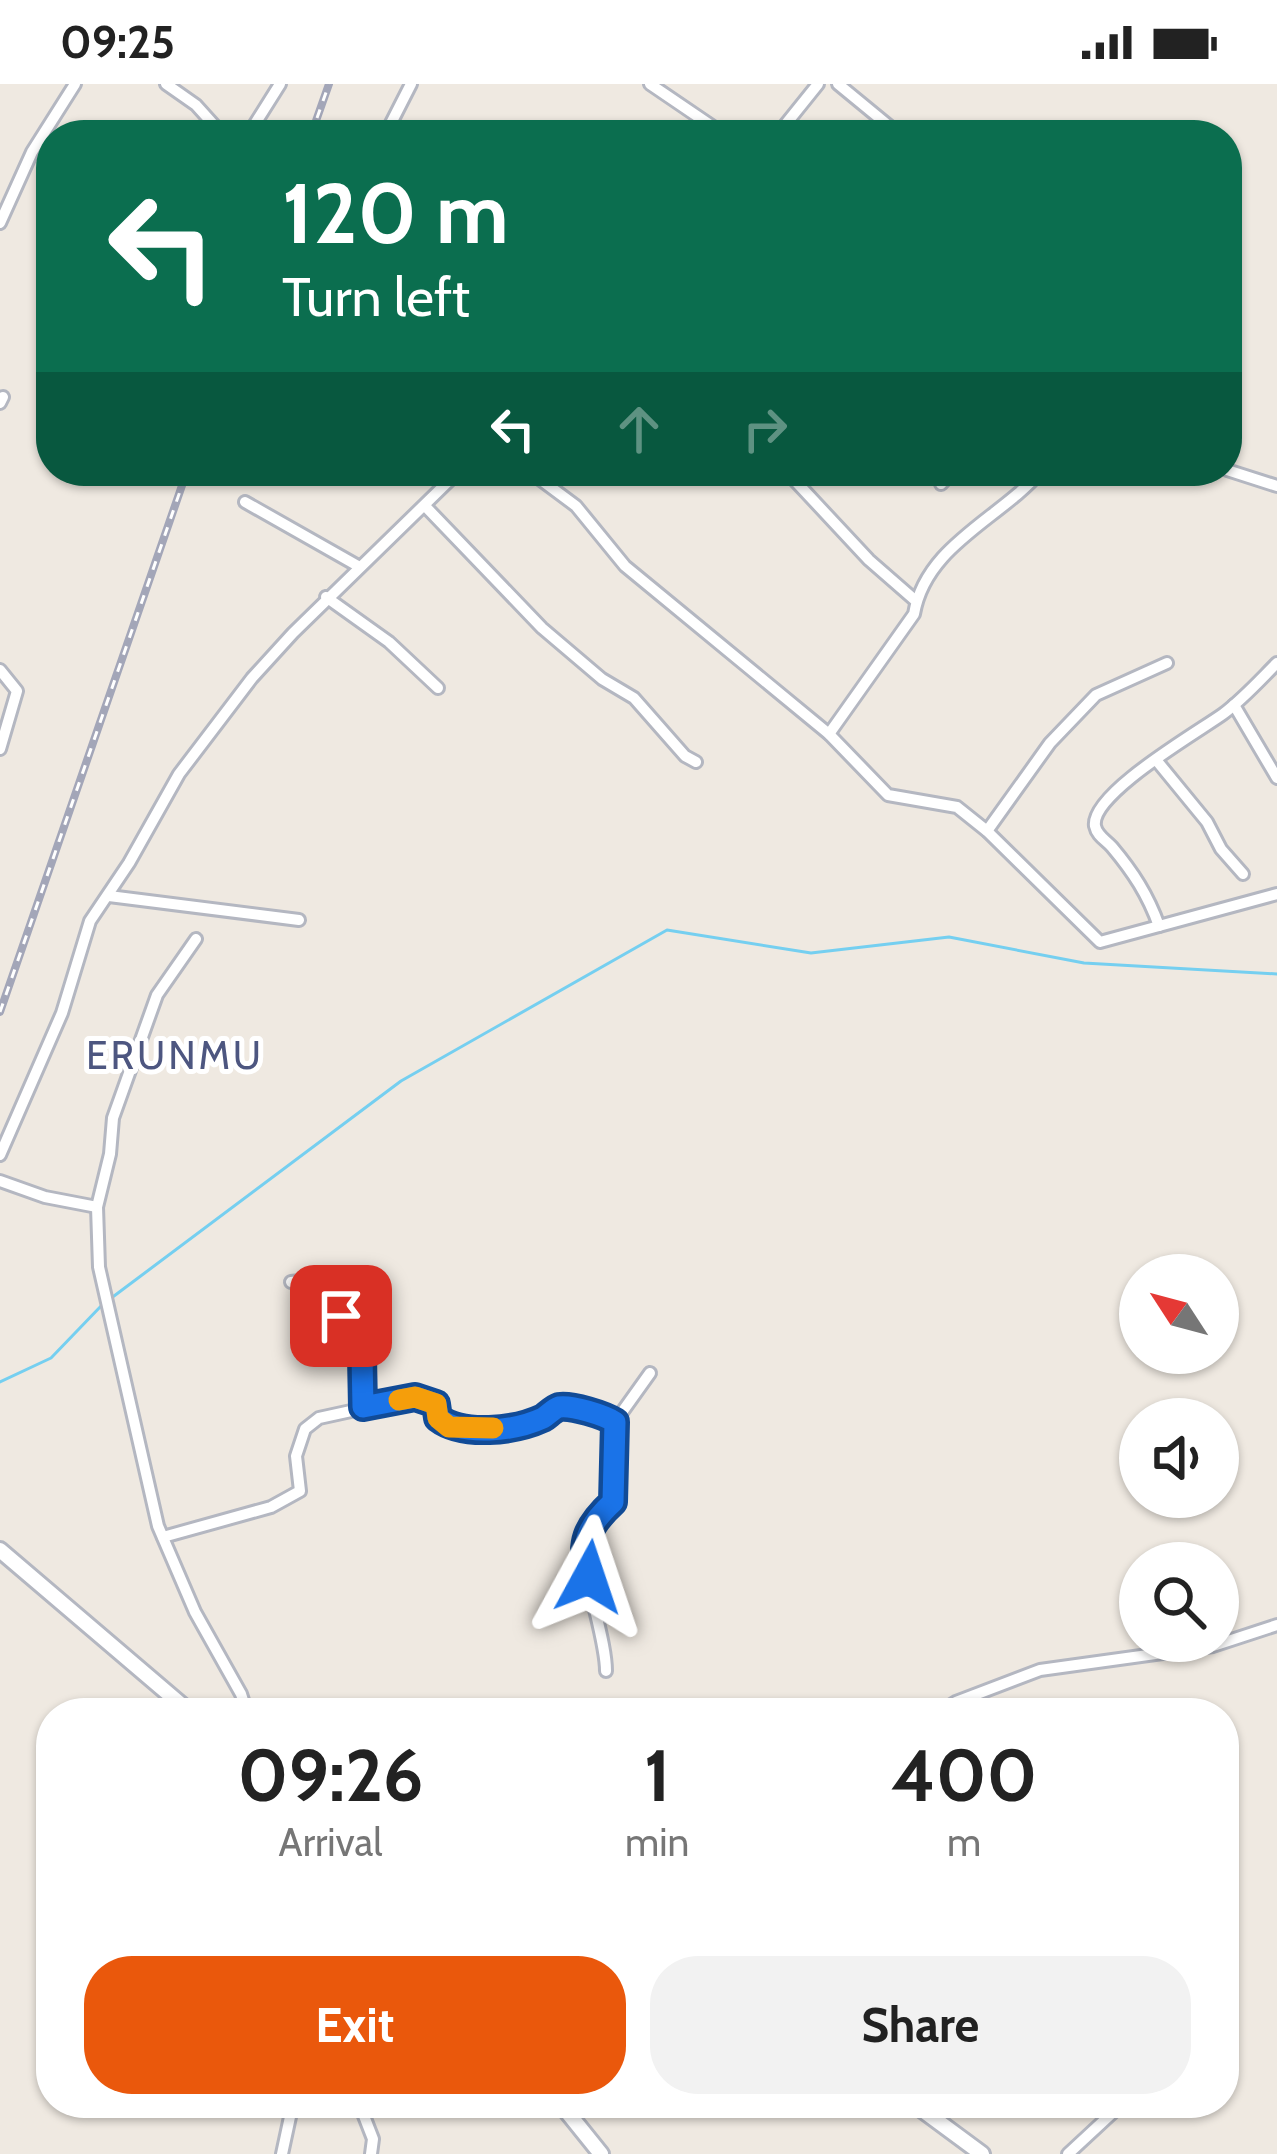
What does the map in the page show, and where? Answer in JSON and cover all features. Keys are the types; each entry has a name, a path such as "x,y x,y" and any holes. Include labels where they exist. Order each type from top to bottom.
{"street":[{"path":"52,120 75,84"},
{"path":"166,84 196,105 208,120"},
{"path":"257,120 280,84"},
{"path":"393,120 411,84"},
{"path":"650,84 703,120"},
{"path":"789,120 818,84"},
{"path":"838,84 882,120"},
{"path":"0,223 36,146"},
{"path":"1242,475 1277,486"},
{"path":"0,1155 62,1013 90,921 178,774 252,678 326,597 444,486"},
{"path":"549,486 576,506 625,566 829,734 888,795 957,807 1100,941 1277,893"},
{"path":"800,486 868,560 916,601"},
{"path":"829,734 914,614 916,601 947,549 1029,486"},
{"path":"244,502 358,566"},
{"path":"425,506 542,628 602,680 634,698 685,756 696,762"},
{"path":"326,597 389,642 438,688"},
{"path":"987,831 1050,742 1096,695 1167,663"},
{"path":"1159,926 1139,880 1096,833 1094,820 1118,788 1234,705 1277,663"},
{"path":"0,670 17,691 0,749"},
{"path":"1234,705 1277,778"},
{"path":"1157,761 1243,874"},
{"path":"109,896 299,920"},
{"path":"196,938 157,994 113,1118 97,1207 99,1268 163,1537 195,1612 242,1698"},
{"path":"0,1180 45,1197 97,1207"},
{"path":"291,1282 308,1280 322,1295 320,1320 351,1316 362,1357 363,1407"},
{"path":"607,1671 601,1624 582,1553 588,1528 613,1502 615,1422 650,1373"},
{"path":"163,1537 271,1508 300,1491 296,1456 305,1429 320,1418 363,1407 415,1397 436,1404 438,1418 449,1427 473,1429 524,1424 559,1407 599,1412 615,1422"},
{"path":"0,1550 173,1698"},
{"path":"966,1698 1040,1670 1213,1646 1277,1624"},
{"path":"282,2154 290,2118"},
{"path":"364,2118 373,2139 371,2154"},
{"path":"572,2118 601,2154"},
{"path":"933,2118 982,2154"},
{"path":"1068,2154 1107,2118"}],"waterway":[{"path":"110,1299 401,1081 667,930 811,953 949,937 1084,963 1277,974"},
{"path":"0,1382 51,1358 102,1305"}],"railway":[{"path":"316,120 329,84"},
{"path":"0,1012 182,486"}],"slow traffic":[{"path":"399,1400 415,1397 436,1404 438,1418 449,1427 493,1428"}],"district":[{"name":"ERUNMU","path":"175,1055"}],"route":[{"path":"341,1316 351,1316 362,1357 363,1407 415,1397 436,1404 438,1418 449,1427 473,1429 524,1424 559,1407 599,1412 615,1422 613,1502 588,1528 582,1553 589,1577"}]}
